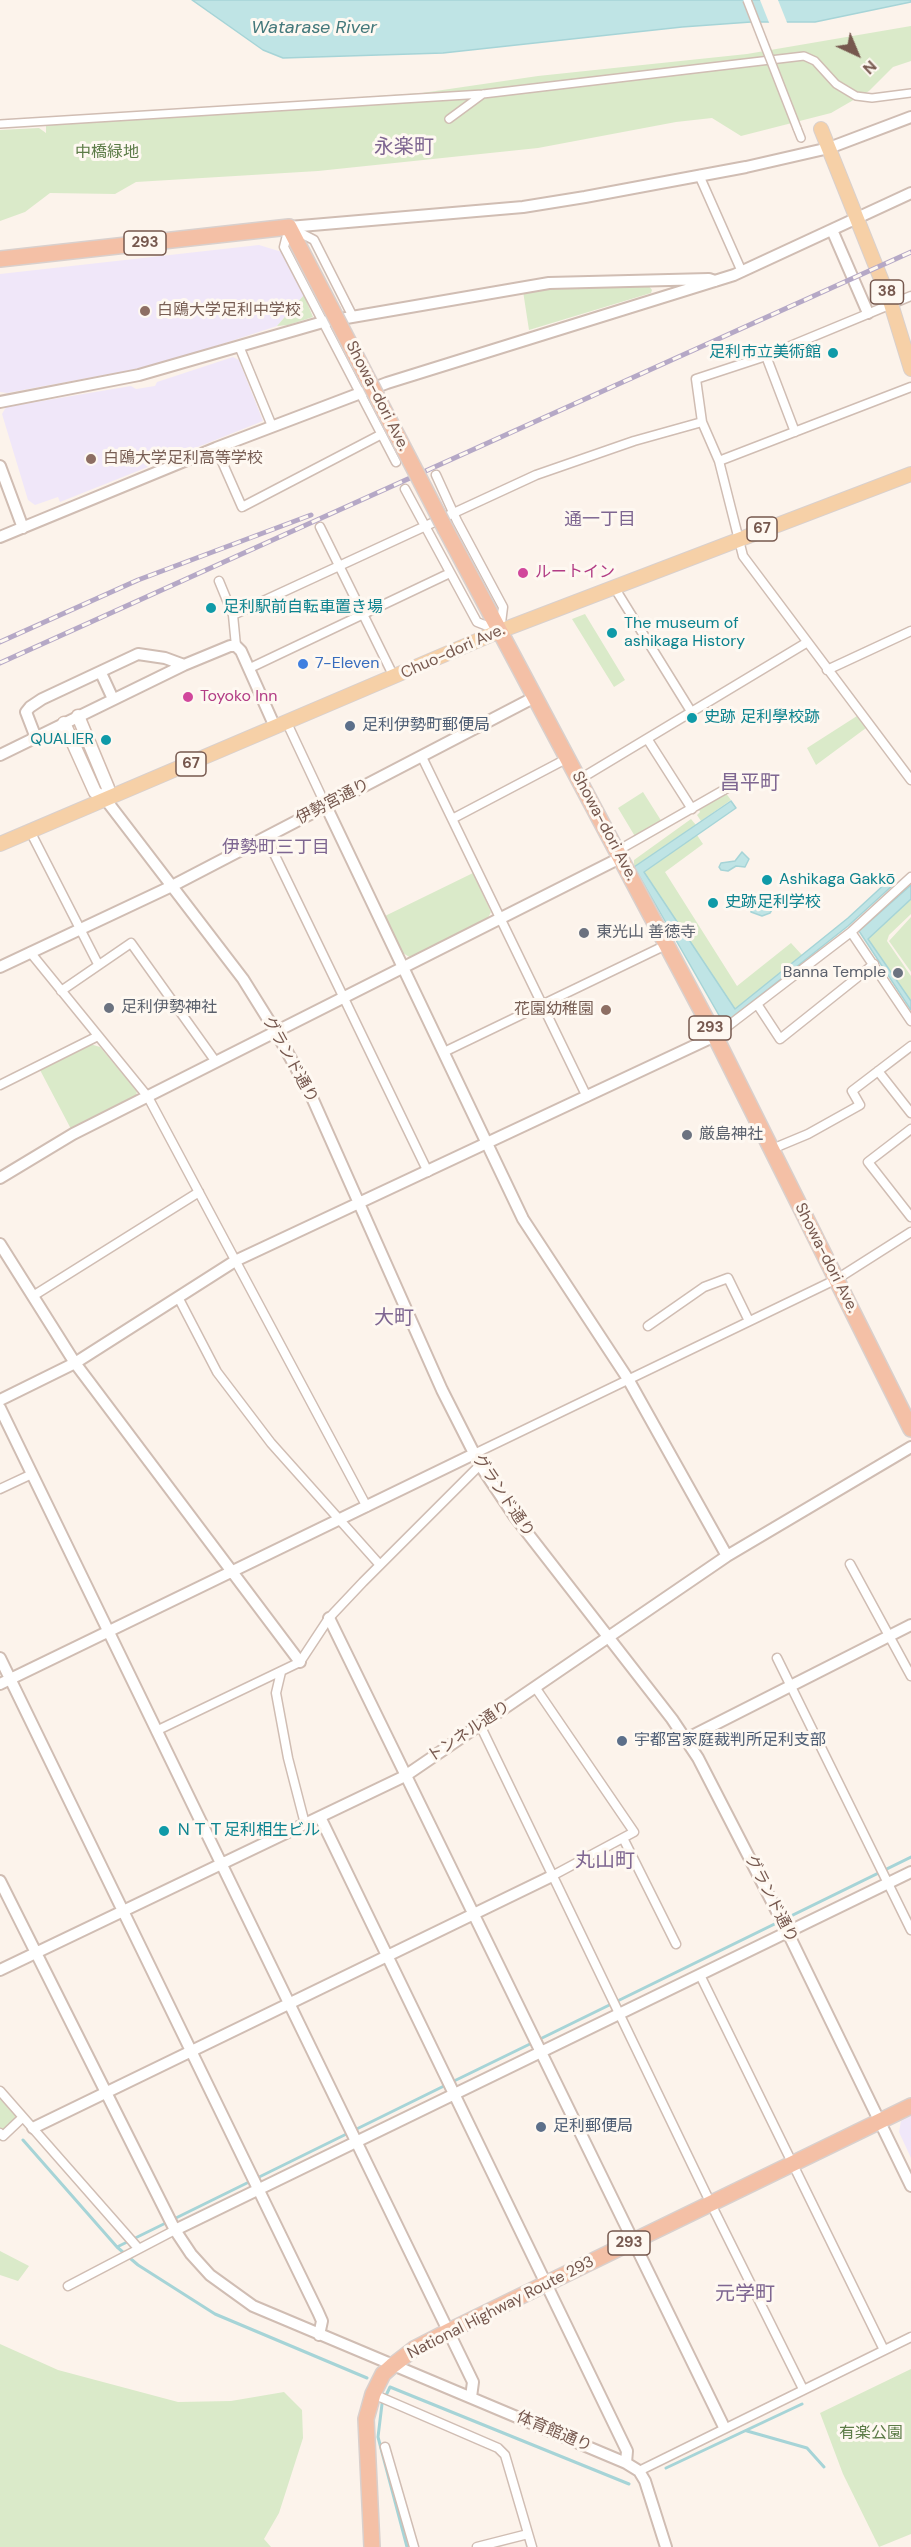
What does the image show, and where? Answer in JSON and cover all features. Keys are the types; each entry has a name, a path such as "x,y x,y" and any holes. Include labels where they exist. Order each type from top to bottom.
{"highway":[{"name":"293","path":"0,259 290,227"},
{"name":"Showa-dori Ave.","path":"290,227 328,316 580,779 715,1036 911,1429"},
{"name":"National Highway Route 293","path":"372,2547 366,2419 373,2394 383,2374 392,2366 414,2349 448,2331 911,2106"}],"main road":[{"name":"38","path":"821,129 891,303 911,369"},
{"name":"Chuo-dori Ave.","path":"0,844 500,631 738,538 911,474"},
{"path":"64,723 95,792 106,800 108,788 78,716"}],"street":[{"path":"747,0 801,138"},
{"path":"0,124 483,93 804,56 815,61 836,84 856,96 872,98 911,93"},
{"path":"449,119 483,93"},
{"path":"290,227 523,207 699,175 829,148 911,117"},
{"path":"699,175 742,272"},
{"path":"0,537 216,448 359,394 716,282 911,193"},
{"path":"290,227 314,240 353,316"},
{"path":"832,230 868,313"},
{"path":"0,402 139,375 239,346 328,316 353,316 549,283 709,279 716,282"},
{"path":"661,280 664,298"},
{"path":"911,296 766,356 696,379 702,422 719,461 743,556 806,643 911,780"},
{"path":"328,316 359,394 396,462"},
{"path":"239,346 272,426"},
{"path":"766,356 795,432"},
{"path":"719,461 911,387"},
{"path":"233,615 536,475 634,441 702,422"},
{"path":"216,448 242,507 380,435"},
{"path":"0,466 23,528"},
{"path":"405,489 477,622 500,631 503,606 457,521 456,512 436,475"},
{"path":"320,527 394,677"},
{"path":"250,668 450,573"},
{"path":"219,581 233,615 236,646 241,651 326,806 524,1219 628,1379 727,1556"},
{"path":"614,587 692,712"},
{"path":"827,670 911,632"},
{"path":"580,779 806,643"},
{"path":"0,754 223,647 236,646"},
{"path":"36,738 27,718 30,707 138,654 165,658 184,665"},
{"path":"101,673 113,699"},
{"name":"伊勢宮通り","path":"0,967 172,886 535,698"},
{"path":"648,740 692,809"},
{"path":"422,757 587,1097"},
{"path":"452,819 568,758"},
{"path":"0,1178 39,1152 501,919 618,855 729,787"},
{"name":"グランド通り","path":"106,800 243,979 276,1032 310,1093 442,1390 480,1466 515,1517 609,1636 686,1739 717,1791 911,2186"},
{"path":"30,831 98,964"},
{"path":"266,837 428,1172"},
{"path":"0,1400 75,1363 235,1261 715,1036 851,932 911,878"},
{"path":"851,932 911,1021"},
{"path":"61,991 131,943 216,1062"},
{"path":"444,1052 666,945"},
{"path":"30,952 148,1097 367,1507"},
{"path":"757,1004 780,1039 873,964"},
{"path":"0,1085 98,1036"},
{"path":"772,1149 808,1134 860,1105 852,1091 911,1046"},
{"path":"878,1071 911,1113"},
{"path":"911,1129 868,1162 911,1217"},
{"path":"33,1296 199,1192"},
{"path":"5,1681 837,1279 911,1232"},
{"path":"0,1244 75,1363 300,1662"},
{"path":"648,1326 704,1287 728,1278 749,1321"},
{"path":"178,1297 217,1372 270,1443 380,1565"},
{"path":"0,1408 473,2382 471,2397"},
{"name":"トンネル通り","path":"0,1970 405,1776 727,1556 911,1447"},
{"path":"156,1731 300,1662 329,1618 480,1466"},
{"path":"0,1489 32,1474"},
{"path":"850,1564 891,1635 911,1676"},
{"path":"329,1618 472,1915 724,2427"},
{"path":"686,1739 791,1683 911,1625"},
{"path":"0,1658 5,1681 124,1910 318,2312 322,2321 319,2335"},
{"path":"777,1658 911,1930"},
{"path":"281,1672 276,1693 288,1758 305,1824"},
{"path":"33,2128 552,1876 634,1832 535,1687"},
{"path":"480,1725 711,2204 803,2389"},
{"path":"320,1817 627,2451 626,2463"},
{"path":"623,1838 676,1944"},
{"path":"68,2286 136,2249 911,1872"},
{"name":"体育館通り","path":"0,1881 176,2230 200,2265 230,2292 253,2306 626,2463 639,2472 651,2495 666,2547"},
{"path":"700,1975 884,2350"},
{"path":"0,2091 136,2249"},
{"path":"0,2133 3,2136 23,2118"},
{"path":"639,2472 724,2427 911,2337"},
{"path":"373,2394 498,2448 507,2460 532,2547"},
{"path":"385,2447 414,2547"},
{"path":"477,2547 528,2534"}],"shaded area":[{"name":"白鴎大学足利中学校","path":"259,245 282,252 304,295 277,326 158,365 7,393 0,392 0,274"},
{"name":"白鴎大学足利高等学校","path":"233,357 239,360 263,421 60,502 58,497 35,505 28,500 2,414 6,407 131,386 136,389 155,386 157,382"},
{"path":"911,2116 911,2158 899,2132 901,2121"}],"green space":[{"name":"中橋緑地","path":"911,26 911,61 893,67 869,91 831,113 741,136 712,118 676,122 538,148 318,171 136,182 115,194 50,193 25,212 0,221 0,130 39,128 46,133 46,118 422,93 538,76 747,54"},
{"path":"555,286 649,286 652,290 651,293 529,330 523,291"},
{"path":"304,295 313,317 277,326"},
{"path":"585,614 625,680 614,687 572,619"},
{"path":"857,716 866,728 816,765 807,748"},
{"path":"643,792 662,822 636,838 618,808"},
{"path":"725,792 731,800 701,821 697,815 700,812 698,808"},
{"path":"691,819 696,825 634,867 634,860"},
{"path":"697,835 703,844 665,872 737,986 791,943 802,955 735,1009 644,872"},
{"path":"473,873 491,912 488,918 411,958 403,953 385,916"},
{"path":"911,899 911,914 889,935 887,941 911,976 911,1001 868,939"},
{"path":"911,917 911,972 889,941"},
{"path":"90,1044 100,1047 137,1091 136,1097 71,1129 40,1070"},
{"path":"0,2098 16,2117 4,2129 0,2128"},
{"path":"0,2251 29,2266 18,2281 0,2275"},
{"path":"0,2344 58,2370 178,2402 231,2401 284,2392 302,2410 303,2438 279,2513 264,2539 271,2547 0,2547"},
{"name":"有楽公園","path":"911,2369 911,2534 879,2547 843,2474 820,2413"}],"water":[{"name":"Watarase River","path":"192,0 911,0 911,2 815,22 751,22 682,27 443,53 283,58 263,50"},
{"path":"731,801 736,808 644,872 735,1009 848,918 887,882 893,885 848,926 724,1024 634,867"},
{"path":"742,852 749,859 745,867 736,866 728,871 721,870 719,867 721,863 735,861"},
{"path":"911,885 911,899 868,939 911,1001 911,1010 859,931"},
{"path":"769,897 776,903 770,913 762,916 751,912 751,907"}],"pier":[{"path":"760,0 778,0 788,25 770,25"}],"waterway":[{"path":"538,2040 911,1857"},
{"path":"452,2082 532,2043"},
{"path":"117,2247 446,2085"},
{"path":"23,2140 117,2247 138,2265 215,2314 367,2378"},
{"path":"407,2547 378,2437 382,2404 390,2387 629,2484"},
{"path":"666,2468 802,2404"},
{"path":"747,2431 807,2448 824,2467"}],"railway":[{"path":"0,663 911,252"},
{"path":"0,642 138,580 311,515"}],"place":[{"name":"白鴎大学足利中学校","path":"145,311"},
{"name":"足利市立美術館","path":"833,353"},
{"name":"白鴎大学足利高等学校","path":"91,459"},
{"name":"ルートイン","path":"523,573"},
{"name":"足利駅前自転車置き場","path":"211,608"},
{"name":"The museum of ashikaga History","path":"612,633"},
{"name":"7-Eleven","path":"303,664"},
{"name":"Toyoko Inn","path":"188,697"},
{"name":"史跡 足利學校跡","path":"692,718"},
{"name":"足利伊勢町郵便局","path":"350,726"},
{"name":"QUALIER","path":"106,740"},
{"name":"Ashikaga Gakkō","path":"767,880"},
{"name":"史跡足利学校","path":"713,903"},
{"name":"東光山 善徳寺","path":"584,933"},
{"name":"Banna Temple","path":"898,973"},
{"name":"足利伊勢神社","path":"109,1008"},
{"name":"花園幼稚園","path":"606,1010"},
{"name":"厳島神社","path":"687,1135"},
{"name":"宇都宮家庭裁判所足利支部","path":"622,1741"},
{"name":"ＮＴＴ足利相生ビル","path":"164,1831"},
{"name":"足利郵便局","path":"541,2127"}],"district":[{"name":"永楽町","path":"404,148"},
{"name":"通一丁目","path":"600,520"},
{"name":"昌平町","path":"750,784"},
{"name":"伊勢町三丁目","path":"276,848"},
{"name":"大町","path":"394,1319"},
{"name":"丸山町","path":"605,1862"},
{"name":"元学町","path":"745,2295"}]}
